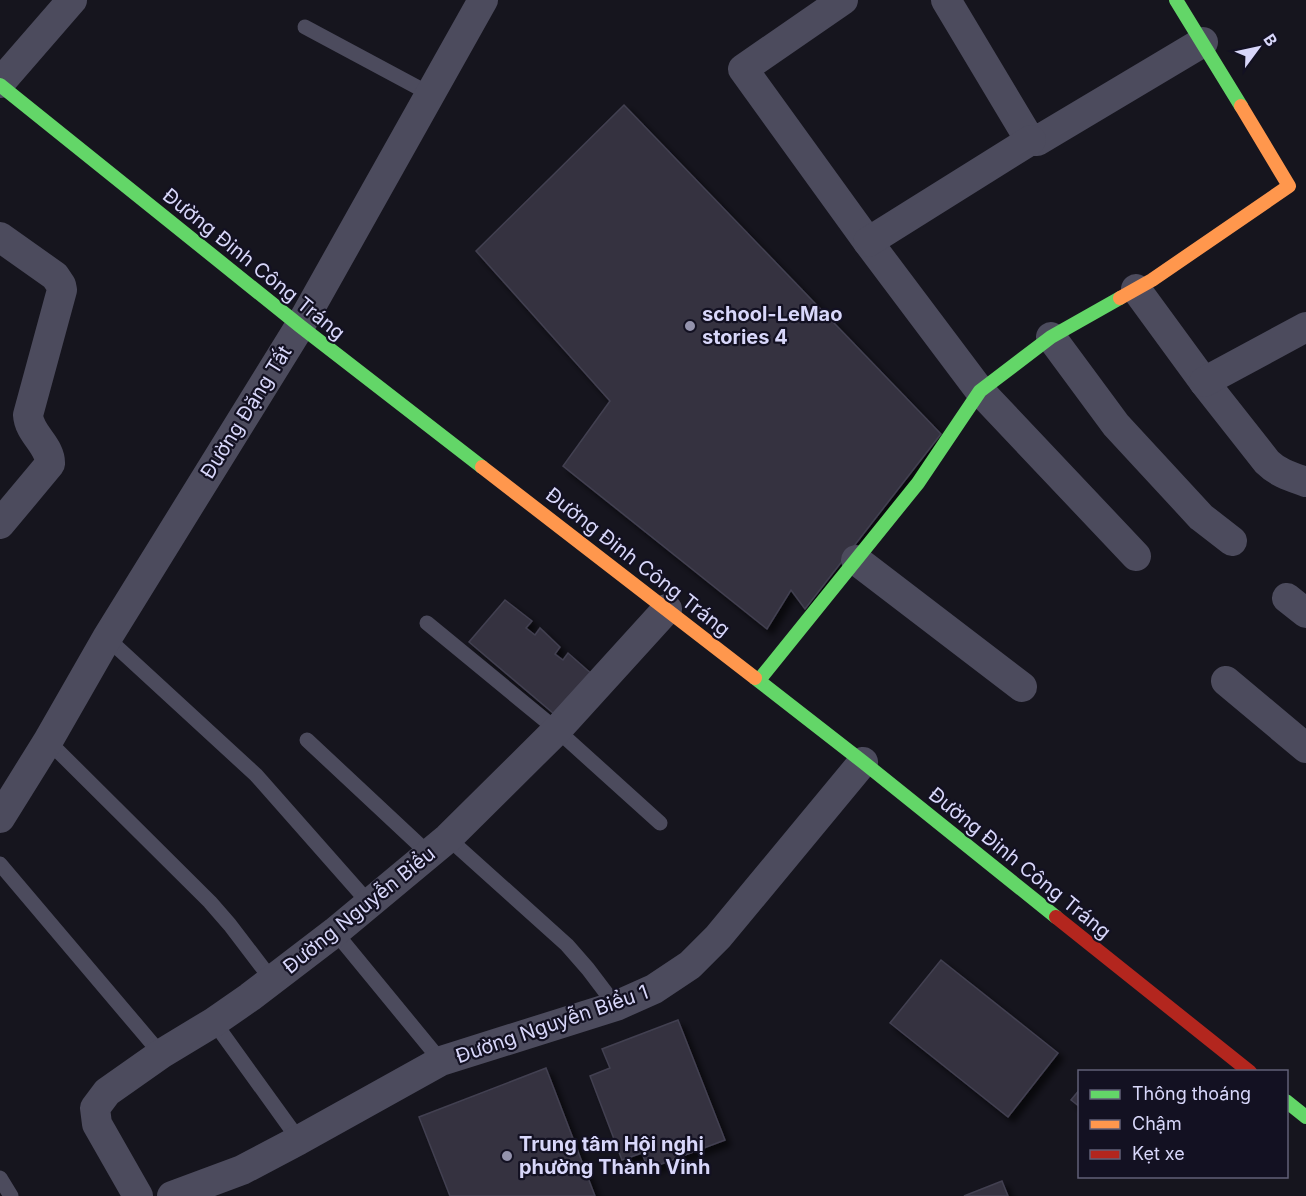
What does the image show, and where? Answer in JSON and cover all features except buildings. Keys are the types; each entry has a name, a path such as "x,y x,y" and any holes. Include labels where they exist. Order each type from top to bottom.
{"street":[{"path":"0,84 72,0"},
{"name":"Đường Đặng Tất","path":"0,818 48,741 107,638 300,326 483,0"},
{"path":"843,0 744,69 868,243 980,391 1136,556"},
{"path":"946,0 1031,140"},
{"path":"759,681 918,483 980,391 1051,338 1152,280 1289,186 1176,0"},
{"path":"868,243 1031,140 1037,141 1203,42"},
{"name":"Đường Đinh Công Tráng","path":"0,84 300,326 864,762 1249,1070"},
{"path":"0,237 55,276 62,290 28,415 30,426 50,455 50,464 0,524"},
{"path":"1136,289 1204,382 1267,462 1274,469 1306,482"},
{"path":"1204,382 1306,327"},
{"path":"1051,338 1116,425 1202,517 1232,541"},
{"path":"856,560 1022,687"},
{"name":"Đường Nguyễn Biểu","path":"138,1196 97,1124 95,1108 107,1092 161,1054 214,1022 272,980 335,932 438,846 557,730 667,609"},
{"path":"1226,681 1306,748"},
{"name":"Đường Nguyễn Biểu 1","path":"172,1196 242,1170 441,1061 616,1006 654,989 690,965 718,937 864,762"},
{"path":"1288,1102 1306,1117"}],"lane":[{"path":"305,27 430,94"},
{"path":"1289,186 1306,178"},
{"path":"427,623 557,730 660,824"},
{"path":"107,638 256,775 369,903"},
{"path":"308,740 438,846 567,945 616,1006"},
{"path":"48,741 210,902 272,980"},
{"path":"0,864 161,1054"},
{"path":"335,932 441,1061"},
{"path":"214,1022 299,1140"},
{"path":"0,1178 11,1196"}],"traffic: fast":[{"path":"1176,0 1241,106"},
{"path":"0,85 300,326 482,467"},
{"path":"759,680 918,483 980,391 1051,337 1120,298"},
{"path":"755,678 1056,917"},
{"path":"1288,1103 1306,1117"}],"traffic: slow":[{"path":"1120,298 1152,280 1289,186 1241,106"},
{"path":"482,467 755,678"}],"traffic: jam":[{"path":"1056,917 1247,1070"}],"place":[{"name":"school-LeMao stories 4","path":"690,326"},
{"name":"Trung tâm Hội nghị phường Thành Vinh","path":"507,1156"}]}
